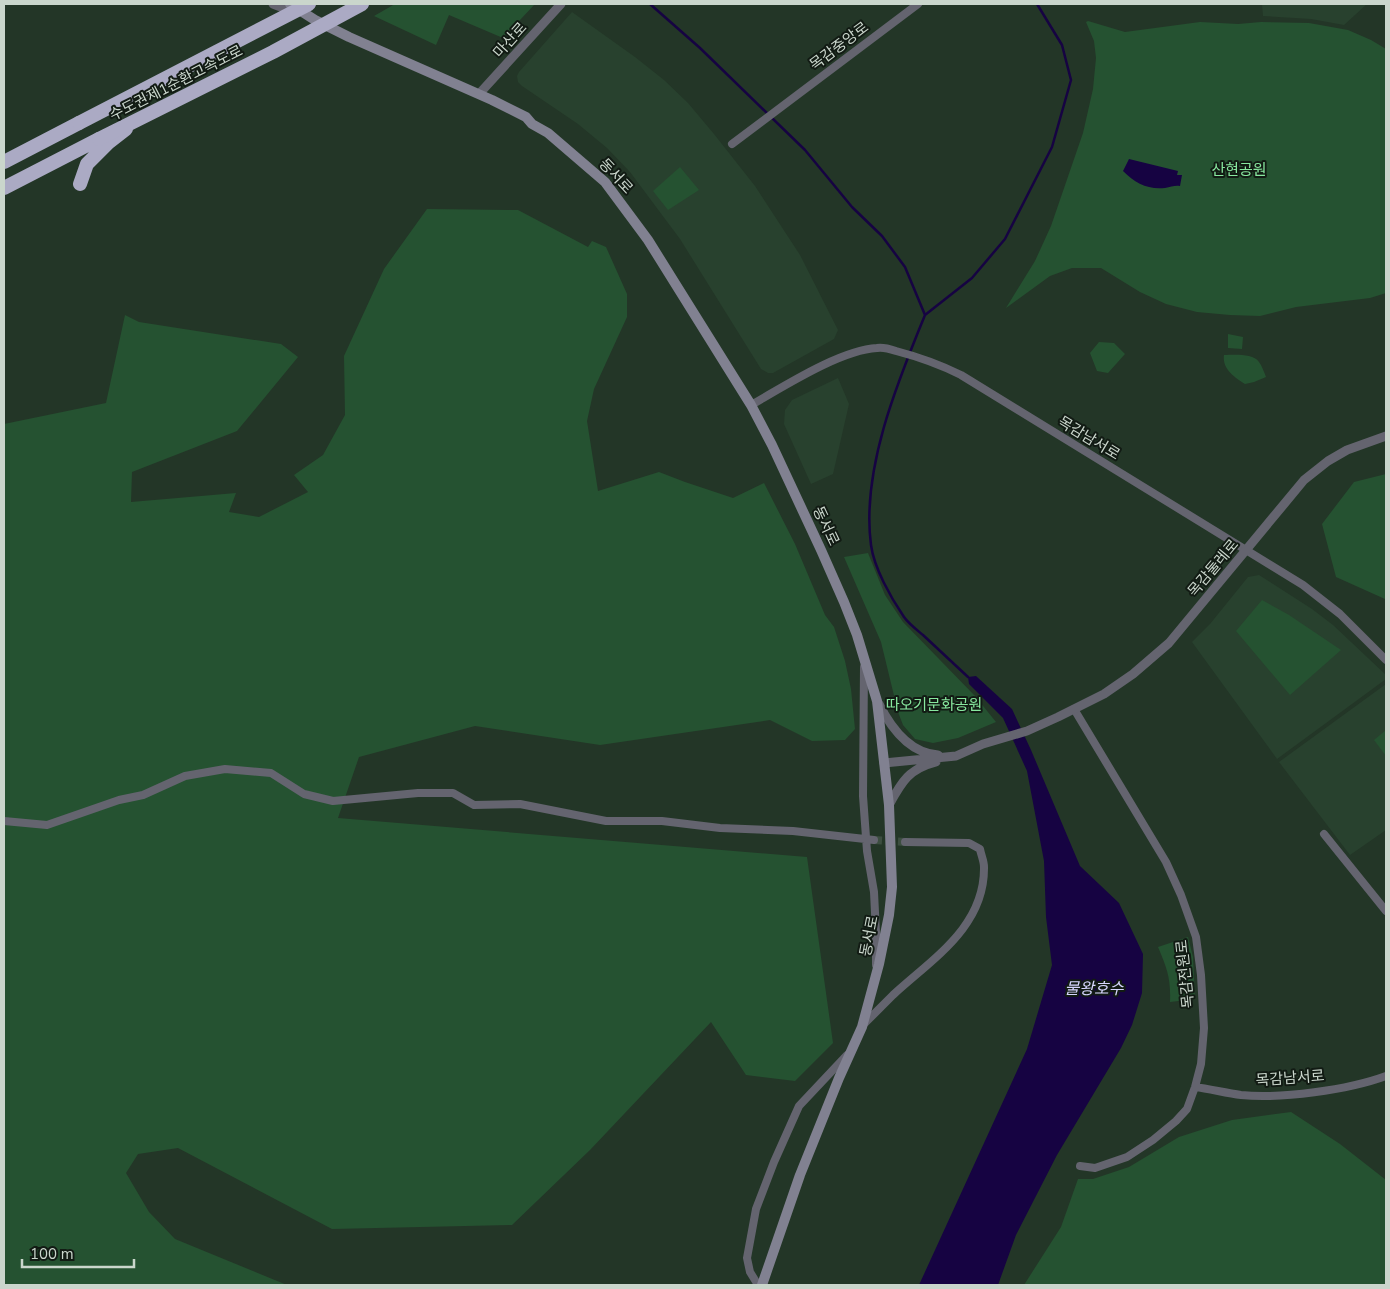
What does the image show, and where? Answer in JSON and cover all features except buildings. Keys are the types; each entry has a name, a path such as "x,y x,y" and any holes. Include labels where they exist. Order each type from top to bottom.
{"highway":[{"name":"수도권제1순환고속도로","path":"4,162 309,4"},
{"name":"수도권제1순환고속도로","path":"4,188 273,52 362,4"},
{"path":"80,184 84,168 102,148 124,131 152,114"}],"main road":[{"path":"290,4 315,20"},
{"name":"동서로","path":"315,20 526,117 532,124 548,133 605,182 648,240 751,405 772,445 844,602 877,701 889,805 892,887 889,915 862,1027 839,1078 800,1175 760,1285"}],"street":[{"name":"동서로","path":"273,4 315,20"},
{"name":"마산로","path":"479,94 561,4"},
{"name":"목감중앙로","path":"732,144 918,4"},
{"name":"목감남서로","path":"751,405 806,375 854,352 878,347 915,356 941,365 961,375 1303,585 1340,614 1386,660"},
{"name":"목감둘레로","path":"956,756 983,744 1027,730 1058,717 1104,694 1133,674 1169,643 1304,480 1328,461 1347,450 1386,436"},
{"path":"864,660 863,796 870,839 874,892 876,933 875,979"},
{"path":"877,701 897,734 908,743 932,755 956,756"},
{"name":"목감전원로","path":"1074,709 1166,862 1181,894 1196,937 1201,975 1204,1028 1200,1064 1187,1109 1153,1140 1127,1157 1095,1168 1080,1166"},
{"path":"884,763 956,756"},
{"path":"889,805 905,778 913,771 956,756"},
{"path":"4,821 47,825 118,800 144,795 185,776 225,770 271,772 304,794 333,801 418,793 453,793 474,806 520,804 606,821 662,821 720,828 793,831 870,839"},
{"path":"1324,834 1386,911"},
{"path":"862,1027 894,995 934,961 966,927 981,895 984,866 980,849 970,843 905,842"},
{"path":"760,1285 750,1272 747,1258 756,1209 774,1162 799,1106 852,1050"},
{"name":"목감남서로","path":"1195,1086 1240,1095 1273,1096 1331,1089 1386,1076"}],"shaded area":[{"path":"1262,4 1367,4 1344,25 1311,19 1263,16"},
{"path":"572,12 664,80 688,103 714,134 755,186 800,255 838,330 834,339 773,373 768,373 761,369 680,239 630,172 607,148 578,124 518,82 517,76 519,72"},
{"path":"838,378 849,404 833,474 811,484 784,424 785,410 792,400"},
{"path":"1259,575 1312,609 1333,625 1386,675 1386,679 1277,759 1192,642 1210,624 1248,577"},
{"path":"1386,684 1386,830 1350,855 1279,762"}],"green space":[{"path":"395,4 535,4 503,38 449,15 436,45 374,16"},
{"name":"산현공원","path":"1086,22 1125,32 1200,22 1238,24 1261,22 1309,23 1348,30 1386,49 1386,293 1370,298 1296,307 1260,316 1230,315 1197,312 1166,304 1140,292 1101,268 1072,268 1050,276 1006,308 1035,261 1051,226 1083,133 1093,89 1096,58 1094,41"},
{"path":"680,167 699,190 668,210 653,191"},
{"path":"427,209 518,210 588,247 592,241 606,247 627,294 627,317 594,389 587,421 598,491 659,472 733,498 764,483 795,544 825,615 834,627 845,661 851,689 855,729 845,740 812,741 770,720 600,745 475,726 359,757 338,818 807,857 833,1043 795,1081 746,1075 711,1022 590,1150 512,1225 332,1229 178,1148 138,1154 126,1173 149,1212 175,1239 287,1285 4,1285 4,424 106,403 125,315 139,322 281,344 298,357 237,431 132,472 131,502 236,493 229,512 259,517 308,492 294,475 323,455 345,415 344,356 384,269"},
{"path":"1228,334 1243,337 1242,349 1228,348"},
{"path":"1099,342 1114,343 1125,354 1108,373 1097,371 1090,353"},
{"path":"1224,355 1243,355 1256,359 1266,377 1245,384 1227,368"},
{"path":"1386,474 1386,602 1385,599 1336,577 1322,524 1354,482"},
{"name":"따오기문화공원","path":"868,553 885,595 903,622 975,696 996,722 958,738 933,743 915,739 903,725 898,712 881,642 844,557"},
{"path":"1262,600 1289,615 1341,650 1290,695 1236,631"},
{"path":"1386,730 1386,756 1374,740"},
{"path":"1188,937 1193,957 1195,999 1170,1002 1168,974 1158,947"},
{"path":"1291,1112 1340,1144 1386,1180 1386,1285 1024,1285 1061,1227 1078,1179 1093,1179 1129,1167 1179,1137 1232,1120"}],"water":[{"path":"1129,159 1178,171 1177,175 1182,175 1180,186 1153,188 1137,182 1123,171"},
{"name":"물왕호수","path":"976,676 1012,709 1080,866 1119,903 1143,954 1142,993 1132,1025 1121,1048 1057,1155 1016,1235 998,1285 919,1285 1027,1049 1052,965 1046,917 1044,861 1027,771 1003,718 969,684 968,677"}],"waterway":[{"path":"650,4 700,48 805,150 852,207 882,236 905,267 925,315 893,398 876,458 871,487 869,517 871,545 879,573 904,617 968,677"},
{"path":"925,315 972,278 1005,239 1052,147 1071,80 1062,45 1037,4"}],"tunnel":[{"path":"874,840 905,842"}]}
